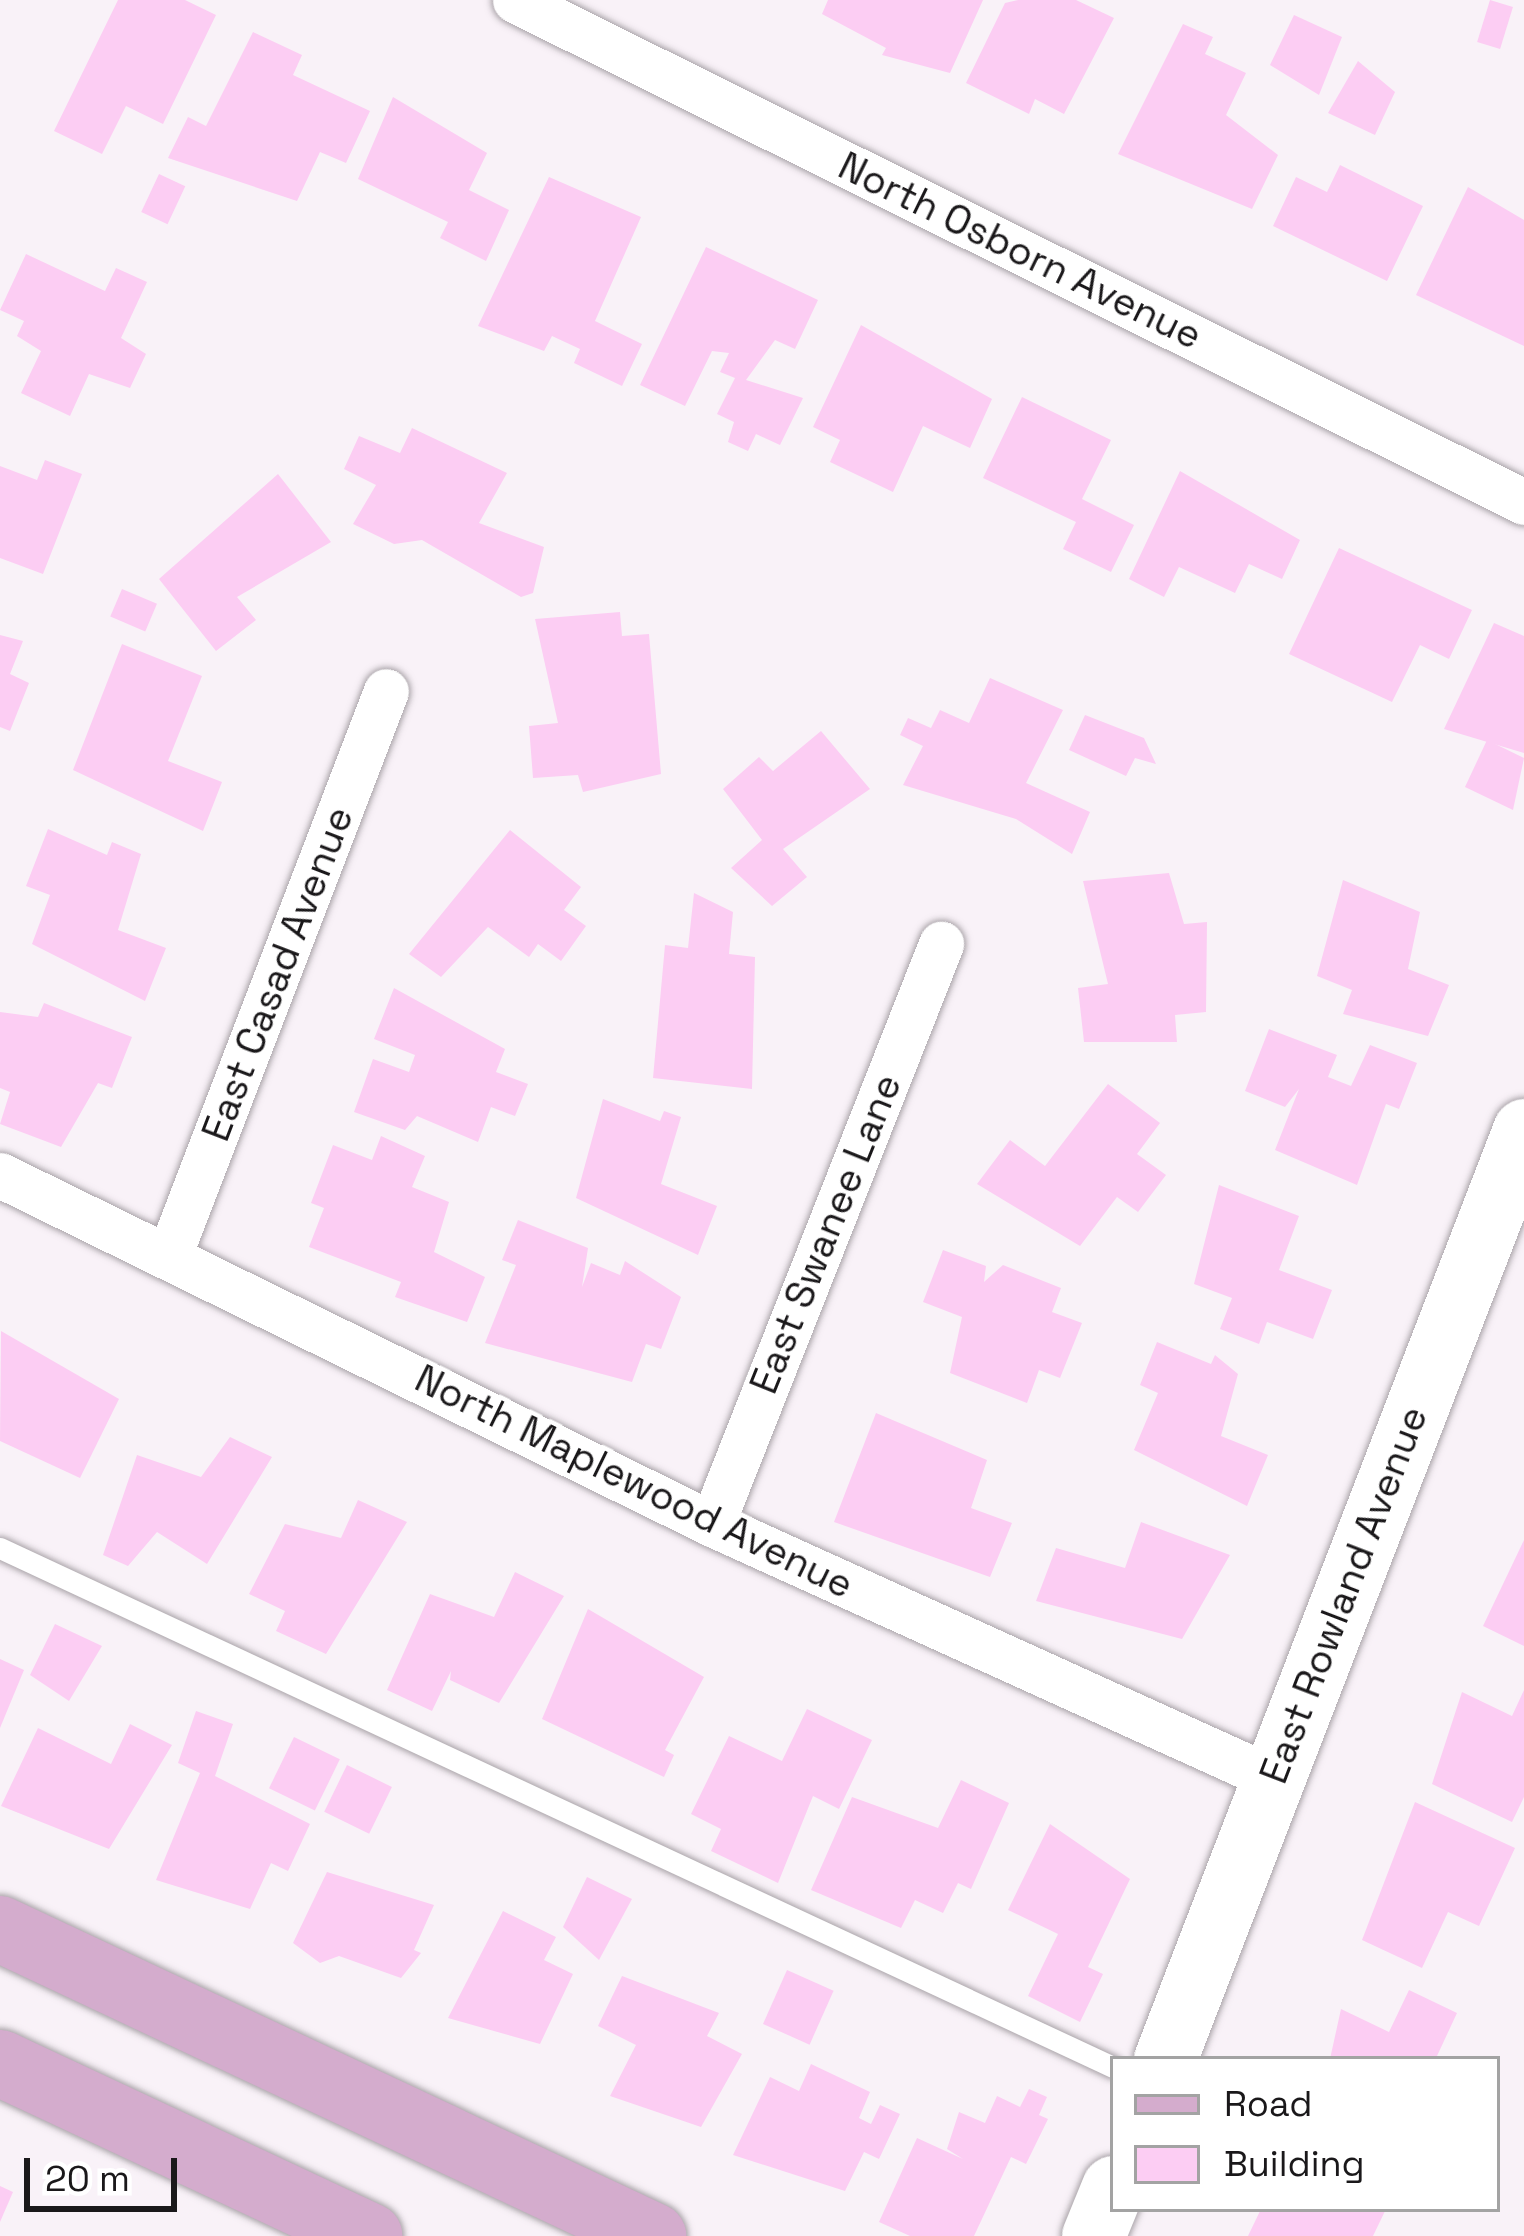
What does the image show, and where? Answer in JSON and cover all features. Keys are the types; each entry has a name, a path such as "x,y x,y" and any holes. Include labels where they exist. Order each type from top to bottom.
{"main road":[{"path":"0,1929 653,2236"},
{"path":"0,2063 370,2236"}],"street":[{"name":"North Osborn Avenue","path":"515,0 1524,502"},
{"name":"East Casad Avenue","path":"169,1256 386,692"},
{"name":"East Swanee Lane","path":"712,1523 941,944"},
{"name":"East Rowland Avenue","path":"1166,2056 1524,1130"},
{"name":"North Maplewood Avenue","path":"0,1175 712,1523 1272,1778"},
{"path":"1093,2236 1110,2194"}],"lane":[{"path":"0,1548 1110,2066"}],"building":[{"path":"118,0 185,0 216,15 163,124 126,106 102,154 54,131"},
{"path":"828,0 983,0 950,73 882,55 886,48 822,14"},
{"path":"1076,0 1114,18 1064,114 1035,99 1029,114 966,83 1005,3"},
{"path":"1490,0 1513,7 1500,49 1477,42"},
{"path":"1294,15 1342,37 1319,95 1270,65"},
{"path":"1183,24 1213,37 1205,54 1246,73 1226,115 1278,155 1252,209 1118,154"},
{"path":"253,32 302,55 293,75 370,111 346,163 320,152 297,201 168,158 188,117 206,126"},
{"path":"1358,61 1395,92 1375,135 1328,113"},
{"path":"393,97 487,153 469,190 509,210 486,261 440,238 448,222 358,179"},
{"path":"1340,165 1423,206 1387,281 1273,226 1296,177 1327,192"},
{"path":"159,174 185,186 168,224 141,212"},
{"path":"549,177 641,217 595,321 642,344 622,386 574,363 580,349 552,336 544,351 478,326"},
{"path":"1468,187 1524,220 1524,346 1416,295"},
{"path":"706,247 818,300 795,349 775,340 746,380 803,398 780,445 756,434 748,451 728,442 734,422 717,414 735,378 720,372 729,353 712,351 685,406 640,385"},
{"path":"26,254 105,291 116,268 147,282 121,338 146,354 130,388 89,374 70,416 21,393 41,351 17,336 24,321 0,310"},
{"path":"861,325 992,399 970,448 923,426 893,492 830,462 840,440 813,427"},
{"path":"1022,397 1111,440 1082,499 1134,525 1111,572 1063,549 1076,522 983,478"},
{"path":"412,428 507,473 479,523 544,547 533,593 521,597 422,540 394,544 353,524 376,485 344,469 359,436 400,453"},
{"path":"45,460 82,474 43,574 0,558 0,466 37,480"},
{"path":"1180,471 1300,540 1282,579 1249,564 1235,593 1179,567 1164,597 1129,579"},
{"path":"278,474 331,542 237,597 256,620 216,651 159,579"},
{"path":"1339,548 1472,610 1449,659 1420,645 1392,702 1289,654"},
{"path":"122,589 157,604 145,631 110,617"},
{"path":"620,612 622,636 649,634 661,774 583,792 578,775 533,778 529,726 558,723 535,619"},
{"path":"1494,623 1524,636 1524,753 1444,729"},
{"path":"0,635 23,641 10,674 29,683 10,731 0,727"},
{"path":"122,644 202,676 168,761 222,782 203,831 73,770"},
{"path":"990,678 1063,710 1026,783 1090,812 1072,854 1016,819 903,785 923,746 900,735 908,718 931,728 940,710 969,723"},
{"path":"1085,715 1144,738 1156,764 1135,758 1126,776 1069,750"},
{"path":"821,731 870,789 783,849 807,877 772,906 731,868 762,840 723,789 759,757 773,771"},
{"path":"1487,740 1524,758 1513,810 1465,787"},
{"path":"48,829 107,855 112,842 141,854 118,930 166,948 145,1001 32,944 50,895 26,886"},
{"path":"510,830 581,887 564,910 586,926 561,961 538,944 529,957 488,927 441,977 409,954"},
{"path":"1169,873 1184,924 1207,922 1206,1012 1175,1015 1177,1042 1084,1042 1078,988 1108,984 1083,881"},
{"path":"1343,880 1420,912 1408,969 1449,985 1428,1036 1343,1014 1352,990 1317,976"},
{"path":"694,893 733,912 729,954 755,957 752,1089 653,1078 665,945 688,948"},
{"path":"394,988 505,1049 496,1072 528,1084 515,1116 491,1107 478,1142 417,1116 405,1130 354,1112 373,1059 409,1072 415,1055 374,1039"},
{"path":"44,1003 132,1037 112,1088 98,1083 61,1147 0,1124 10,1092 0,1088 0,1012 38,1017"},
{"path":"1269,1029 1337,1055 1328,1077 1351,1086 1370,1045 1417,1063 1399,1109 1386,1104 1357,1185 1275,1150 1299,1089 1285,1107 1245,1091"},
{"path":"1108,1084 1160,1123 1137,1154 1166,1175 1138,1212 1117,1197 1080,1246 977,1184 1010,1140 1045,1166"},
{"path":"603,1099 660,1121 664,1111 681,1117 661,1184 717,1206 698,1255 576,1198"},
{"path":"381,1136 425,1156 412,1187 449,1202 434,1252 485,1277 467,1322 395,1297 401,1282 309,1247 324,1208 311,1203 333,1145 372,1160"},
{"path":"1219,1185 1299,1216 1279,1270 1332,1290 1313,1339 1267,1322 1259,1344 1220,1329 1232,1298 1194,1284"},
{"path":"518,1220 588,1248 582,1287 591,1263 620,1275 625,1261 681,1297 661,1349 646,1344 632,1382 485,1343 516,1265 502,1260"},
{"path":"943,1250 986,1266 984,1282 1003,1265 1061,1288 1052,1312 1082,1323 1060,1378 1039,1370 1027,1403 950,1373 962,1317 923,1302"},
{"path":"1,1331 119,1399 80,1478 0,1441"},
{"path":"1157,1342 1211,1364 1215,1355 1238,1374 1221,1436 1268,1455 1247,1506 1134,1450 1158,1393 1140,1385"},
{"path":"876,1413 987,1460 971,1508 1012,1523 990,1577 834,1522"},
{"path":"230,1437 272,1457 207,1564 157,1532 128,1566 103,1555 137,1455 201,1477"},
{"path":"358,1500 407,1522 326,1654 276,1631 285,1611 249,1594 285,1524 341,1538"},
{"path":"1141,1522 1230,1555 1182,1639 1036,1601 1056,1548 1125,1568"},
{"path":"1524,1540 1524,1646 1483,1626"},
{"path":"515,1572 564,1596 499,1703 450,1680 451,1671 432,1711 387,1690 430,1594 494,1617"},
{"path":"588,1609 704,1677 665,1750 674,1755 664,1777 542,1719"},
{"path":"55,1624 102,1646 69,1701 30,1675"},
{"path":"0,1659 24,1670 0,1728"},
{"path":"1524,1690 1524,1797 1512,1822 1432,1784 1462,1692 1512,1716"},
{"path":"807,1709 872,1740 839,1809 813,1796 778,1883 711,1851 721,1829 691,1814 729,1736 782,1761"},
{"path":"196,1711 233,1724 215,1776 310,1824 288,1871 271,1863 250,1909 156,1880 200,1773 178,1763"},
{"path":"130,1724 172,1745 109,1849 1,1806 38,1728 111,1764"},
{"path":"294,1737 340,1759 315,1811 269,1788"},
{"path":"347,1765 392,1787 369,1834 324,1812"},
{"path":"961,1780 1009,1803 971,1889 958,1883 943,1913 915,1900 901,1928 811,1890 852,1797 938,1828"},
{"path":"1415,1802 1515,1848 1479,1926 1448,1912 1422,1968 1362,1940"},
{"path":"1050,1824 1130,1879 1088,1967 1103,1974 1080,2022 1028,1996 1058,1934 1008,1910"},
{"path":"327,1872 434,1905 414,1950 421,1953 401,1978 339,1956 320,1963 293,1943"},
{"path":"587,1877 632,1899 599,1960 563,1927"},
{"path":"503,1911 556,1937 544,1960 573,1974 540,2044 448,2018"},
{"path":"787,1970 834,1991 810,2045 763,2024"},
{"path":"622,1976 719,2013 707,2036 742,2054 701,2127 610,2096 636,2045 598,2026"},
{"path":"1409,1990 1457,2013 1437,2056 1331,2056 1341,2009 1389,2032"},
{"path":"811,2064 870,2092 859,2118 871,2124 880,2105 900,2114 879,2159 864,2152 845,2191 733,2155 770,2077 799,2091"},
{"path":"1029,2089 1047,2097 1039,2115 1048,2119 1026,2164 1011,2157 974,2236 910,2236 879,2222 917,2138 963,2159 947,2149 959,2112 985,2123 997,2096 1020,2107"},
{"path":"0,2186 13,2192 0,2222"},
{"path":"1260,2212 1385,2212 1373,2236 1248,2236"}]}
